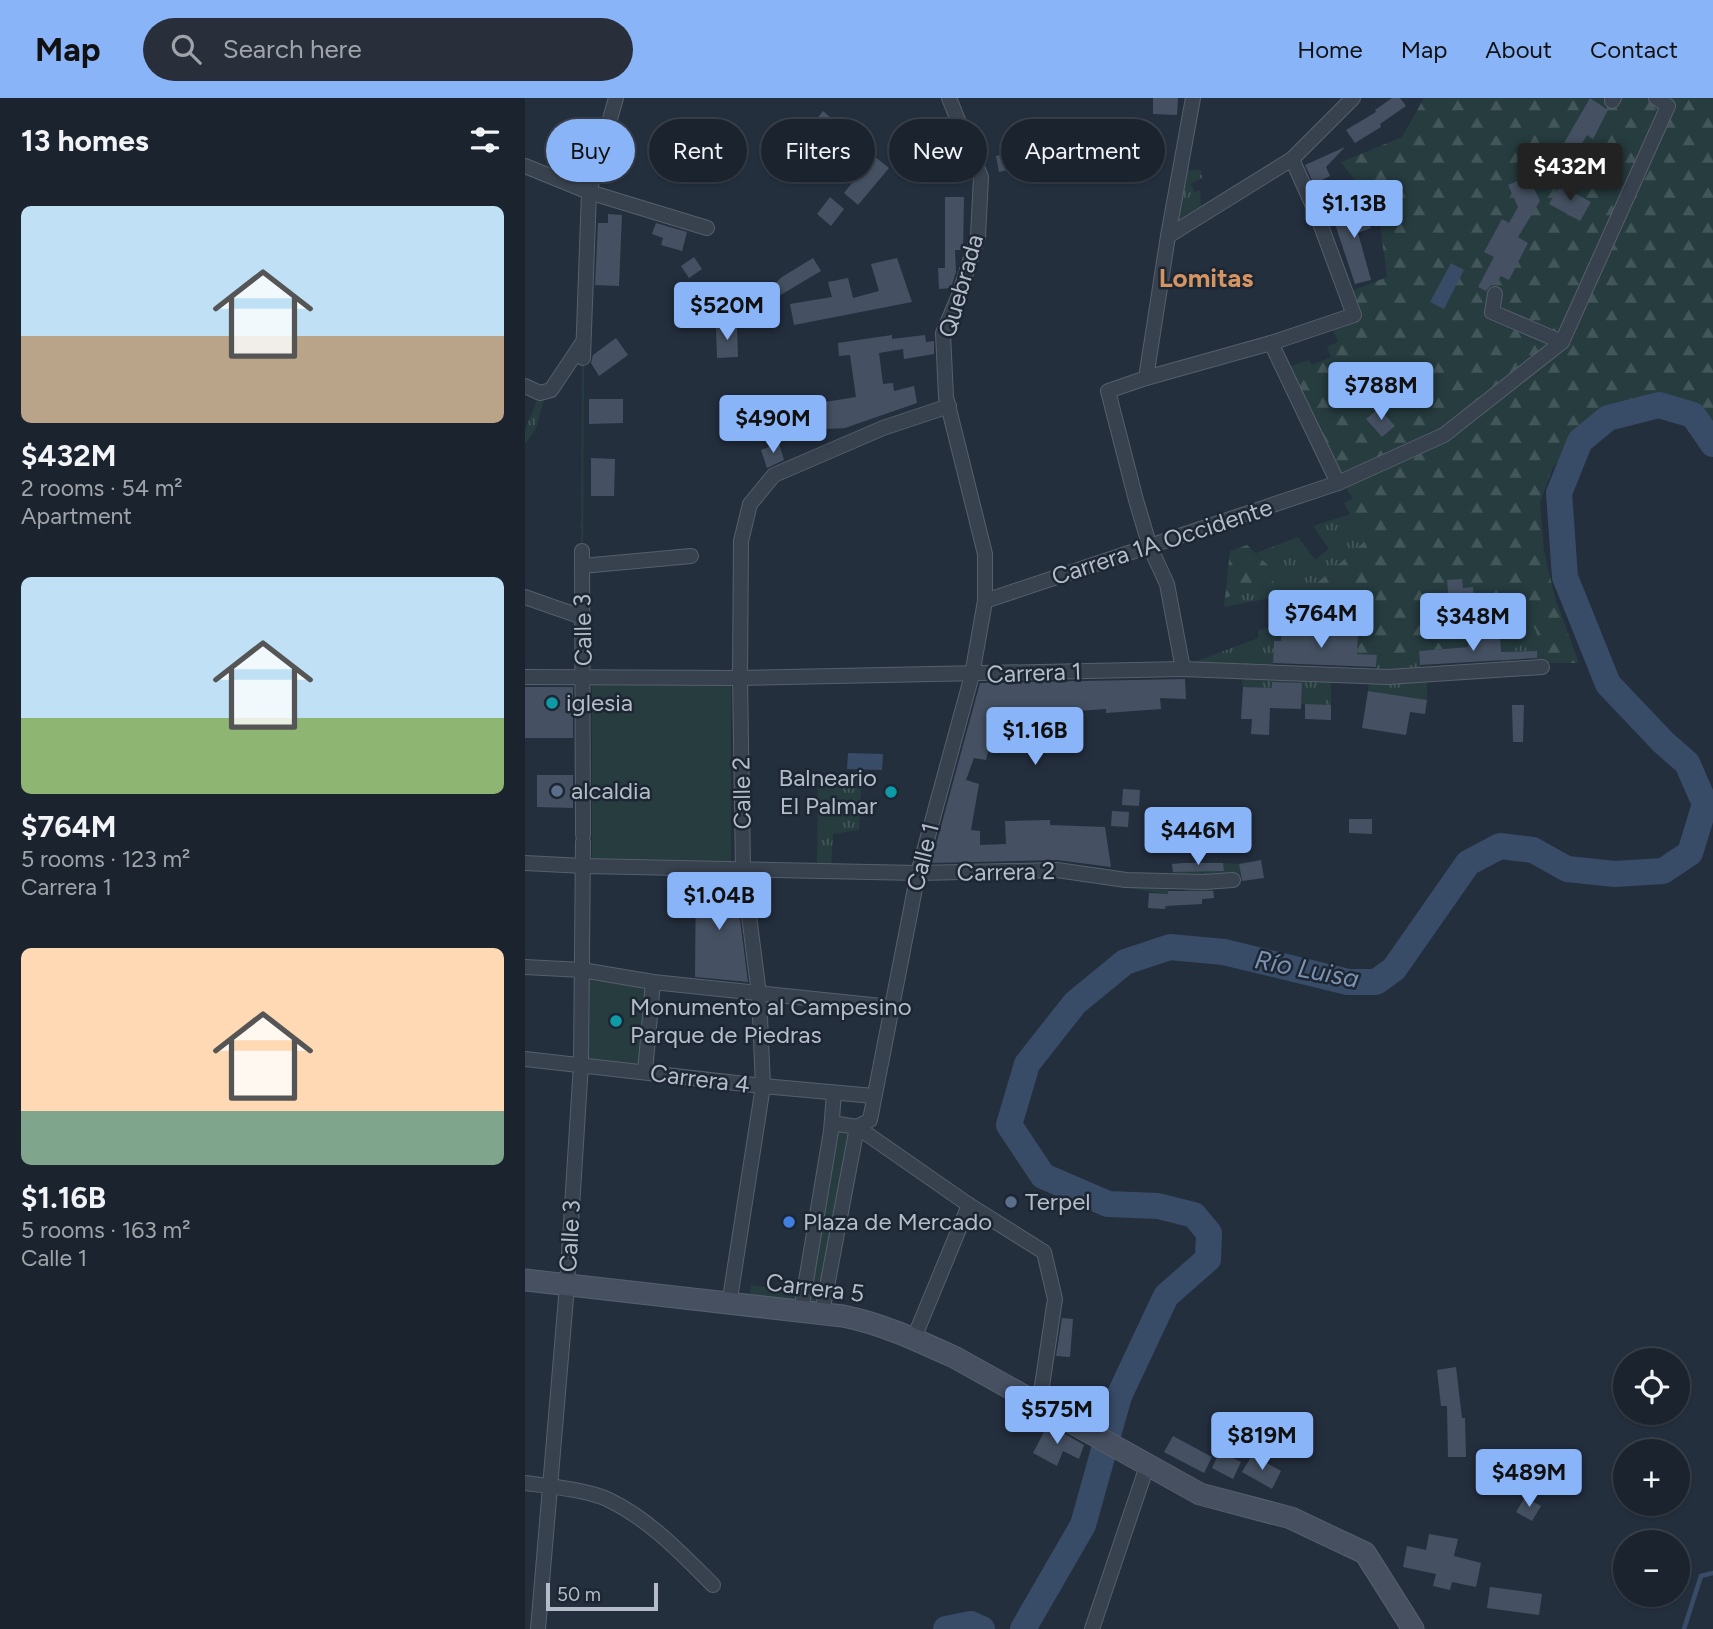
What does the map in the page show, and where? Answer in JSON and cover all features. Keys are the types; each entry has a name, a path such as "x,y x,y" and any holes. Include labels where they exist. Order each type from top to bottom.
{"main road":[{"name":"Carrera 5","path":"525,1280 729,1305 811,1312 872,1322 914,1338 1200,1494 1291,1518 1364,1553 1413,1629"}],"street":[{"path":"583,358 589,192 616,98"},
{"name":"Quebrada","path":"947,402 943,333 960,295 978,236 981,177 949,98"},
{"path":"1146,378 1193,98"},
{"path":"1168,236 1292,159 1353,98"},
{"path":"1495,295 1492,312 1562,342 1668,106 1656,98"},
{"path":"1183,669 1167,584 1150,547 1108,391 1271,343 1354,315 1317,215 1292,159"},
{"path":"525,166 589,192 707,228"},
{"path":"525,386 540,393 551,390 583,342"},
{"name":"Carrera 1A Occidente","path":"985,600 1338,483 1444,435 1562,342"},
{"path":"1271,343 1338,483"},
{"name":"Calle 1","path":"811,1312 857,1127 870,1120 918,873 972,675 985,600 985,554 947,402"},
{"name":"Calle 2","path":"729,1305 763,1086 759,994 743,869 741,541 750,504 774,475 947,402"},
{"name":"Calle 3","path":"538,1629 568,1286 581,1064 584,866 582,558 691,555"},
{"path":"525,597 582,617"},
{"name":"Carrera 1","path":"525,677 740,678 1183,669 1388,677 1542,667"},
{"name":"Carrera 2","path":"525,863 918,873 1057,870 1126,880 1233,880"},
{"path":"525,967 582,970 653,982 891,1007"},
{"path":"645,1073 653,982"},
{"name":"Carrera 4","path":"525,1059 874,1096"},
{"path":"811,1312 834,1093"},
{"path":"832,1123 857,1127 969,1205 1044,1252 1055,1299 1039,1406"},
{"path":"914,1338 969,1205"},
{"path":"1092,1629 1144,1465"},
{"path":"525,1483 607,1499 656,1529 713,1585"}],"green space":[{"path":"1424,98 1713,98 1713,436 1692,412 1658,400 1607,412 1575,439 1552,469 1540,503 1544,551 1555,598 1579,663 1543,663 1544,644 1526,614 1472,624 1468,647 1377,655 1357,654 1357,634 1282,631 1304,609 1300,598 1364,542 1344,503 1353,498 1339,479 1289,367 1309,360 1312,365 1331,357 1327,347 1338,342 1331,326 1357,317 1349,292 1387,277 1378,210 1341,162 1402,137"},
{"path":"1187,170 1201,170 1202,178 1191,184 1194,192 1200,190 1201,206 1179,219"},
{"path":"582,360 584,360 581,550"},
{"path":"546,394 535,430 525,444 525,430 538,398"},
{"path":"1351,514 1364,542 1301,598 1305,609 1282,631 1281,641 1274,641 1273,668 1192,663 1258,638 1258,631 1289,619 1281,596 1224,607 1225,598 1281,578 1256,553 1298,537 1315,560 1329,549 1313,526"},
{"path":"1247,545 1281,578 1225,598 1230,551"},
{"path":"1527,614 1544,644 1543,663 1537,665 1537,651 1511,651 1511,665 1502,666 1499,637 1468,639 1472,624"},
{"path":"1419,651 1420,671 1376,674 1377,655"},
{"path":"1241,675 1331,679 1331,705 1301,704 1302,690 1243,687"},
{"path":"1427,676 1427,700 1368,691 1369,680"},
{"path":"592,684 731,684 731,863 592,862"},
{"path":"818,776 862,777 859,830 833,834 831,869 817,870"},
{"path":"1172,864 1239,864 1241,881 1213,884 1214,898 1190,900 1186,898 1185,887 1168,888 1169,906 1165,909 1166,894 1124,887 1174,878"},
{"path":"586,977 648,985 642,1067 585,1059"},
{"path":"839,1130 848,1131 819,1304 809,1303"},
{"path":"751,1285 799,1291 798,1305 749,1299"}],"water":[{"path":"1451,263 1464,270 1444,309 1430,302"},
{"path":"848,753 883,754 882,770 847,769"}],"building":[{"path":"1153,98 1178,98 1177,115 1153,114"},
{"path":"1392,98 1400,98 1406,106 1380,124 1381,127 1355,143 1346,130 1376,112 1375,110"},
{"path":"1590,98 1608,110 1593,139 1587,135 1573,158 1560,150"},
{"path":"823,111 832,119 817,119"},
{"path":"1345,147 1326,167 1330,176 1314,184 1305,165"},
{"path":"1001,155 1001,172 999,172 996,156"},
{"path":"875,157 889,168 858,205 844,193 853,182 875,182"},
{"path":"1528,176 1540,201 1518,237 1528,243 1509,280 1501,276 1496,284 1486,291 1478,287 1494,257 1484,252 1502,219 1509,223 1518,207 1508,185"},
{"path":"1560,185 1591,202 1580,221 1549,204"},
{"path":"830,197 844,209 831,226 817,214"},
{"path":"945,197 964,197 963,250 955,250 956,272 951,288 939,289 938,268 945,268"},
{"path":"1362,204 1371,228 1358,233 1371,280 1355,284 1332,215"},
{"path":"608,214 622,215 619,286 595,285 598,223 608,223"},
{"path":"656,223 687,232 682,251 661,245 663,238 652,234"},
{"path":"694,257 702,269 689,278 681,266"},
{"path":"813,258 821,271 750,313 747,308 782,277"},
{"path":"897,258 912,302 794,325 790,304 832,297 828,282 848,278 853,298 879,291 871,264"},
{"path":"714,308 715,327 688,328 687,309"},
{"path":"737,327 738,357 717,358 716,328"},
{"path":"892,335 892,339 925,335 926,342 934,341 934,354 904,359 903,349 879,353 883,384 893,383 894,391 914,386 917,403 845,428 791,431 788,408 856,397 850,355 839,356 838,343"},
{"path":"616,338 628,355 599,376 591,363 593,355"},
{"path":"589,399 623,399 623,423 589,424"},
{"path":"1379,408 1395,426 1382,437 1366,419"},
{"path":"779,443 784,460 767,468 761,450"},
{"path":"591,458 615,459 614,496 591,496"},
{"path":"1462,579 1463,588 1473,587 1474,602 1449,604 1447,580"},
{"path":"1282,631 1358,634 1357,654 1377,655 1376,667 1273,663 1274,641 1281,641"},
{"path":"1500,637 1501,652 1537,651 1537,658 1420,665 1419,651 1468,647 1468,639"},
{"path":"1185,679 1186,699 1160,698 1161,709 1106,713 1106,709 1033,714 1034,743 995,723 986,760 974,758 966,780 979,784 971,830 980,831 980,845 1006,844 1005,821 1050,820 1050,825 1105,827 1111,867 1057,860 931,863 980,683"},
{"path":"1272,682 1302,683 1301,709 1270,708 1269,735 1251,734 1252,719 1241,719 1243,687 1272,688"},
{"name":"iglesia","path":"525,687 573,687 573,738 525,738"},
{"path":"1368,691 1427,700 1425,714 1410,712 1406,735 1362,728"},
{"path":"1305,704 1331,705 1331,720 1305,719"},
{"path":"1512,705 1524,705 1523,742 1513,742"},
{"name":"alcaldia","path":"537,775 573,775 573,808 537,807"},
{"path":"1123,789 1140,790 1139,806 1122,805"},
{"path":"1112,811 1129,812 1128,827 1111,826"},
{"path":"1349,819 1372,819 1372,834 1349,833"},
{"path":"1261,860 1264,878 1242,881 1239,864"},
{"path":"1223,863 1224,871 1173,872 1172,864"},
{"path":"696,878 735,880 748,982 695,977"},
{"path":"1168,891 1213,891 1214,898 1202,899 1202,904 1165,906 1165,909 1148,908 1149,893 1168,894"},
{"path":"1062,1318 1073,1319 1070,1357 1056,1356"},
{"path":"1456,1367 1462,1418 1465,1418 1466,1457 1448,1457 1447,1406 1441,1406 1437,1370"},
{"path":"1048,1424 1084,1445 1079,1459 1063,1451 1057,1466 1033,1453"},
{"path":"1173,1436 1212,1457 1204,1473 1164,1452"},
{"path":"1220,1451 1241,1462 1233,1479 1212,1468"},
{"path":"1252,1455 1281,1471 1272,1489 1242,1472"},
{"path":"1525,1497 1541,1506 1532,1521 1516,1512"},
{"path":"1429,1534 1458,1539 1454,1556 1481,1563 1476,1587 1452,1582 1450,1590 1433,1586 1436,1574 1403,1567 1407,1546 1426,1550"},
{"path":"1490,1587 1542,1594 1539,1615 1487,1608"}],"waterway":[{"name":"Río Luisa","path":"1023,1629 1083,1525 1119,1396 1166,1296 1208,1259 1209,1233 1194,1215 1158,1206 1108,1204 1043,1176 1009,1125 1027,1064 1075,1003 1125,962 1170,947 1224,952 1348,982 1376,982 1394,969 1468,863 1500,846 1533,850 1567,869 1615,874 1663,871 1690,853 1705,804 1687,763 1663,742 1608,684 1565,577 1559,493 1580,441 1608,418 1659,405 1693,415 1713,444"},
{"path":"1684,1629 1701,1576 1713,1573"},
{"name":"Río Luisa","path":"946,1629 971,1624 982,1629"}],"place":[{"name":"iglesia","path":"552,703"},
{"name":"alcaldia","path":"557,791"},
{"name":"Balneario El Palmar","path":"891,792"},
{"name":"Monumento al Campesino Parque de Piedras","path":"616,1021"},
{"name":"Terpel","path":"1011,1202"},
{"name":"Plaza de Mercado","path":"789,1222"}],"district":[{"name":"Lomitas","path":"1206,278"}]}
